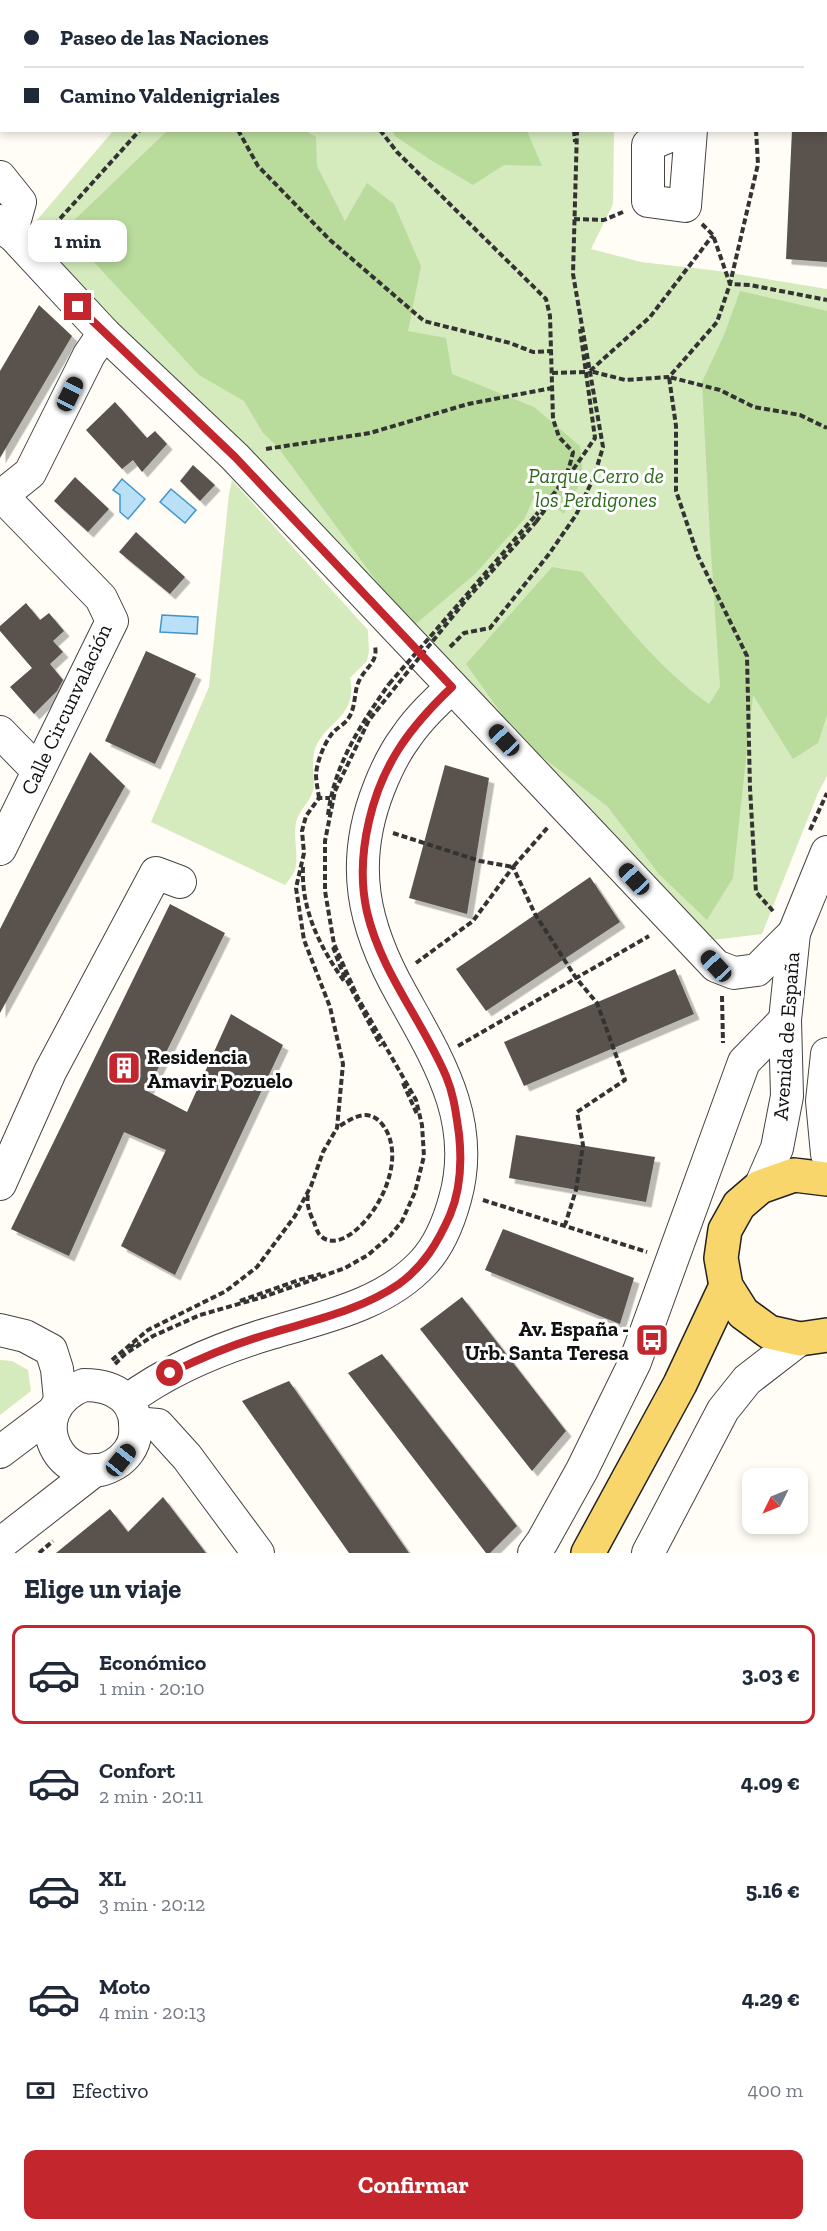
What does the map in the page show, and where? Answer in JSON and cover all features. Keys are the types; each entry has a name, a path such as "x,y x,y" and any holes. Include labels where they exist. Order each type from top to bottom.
{"main road":[{"path":"813,1337 769,1332 743,1313 726,1286 721,1258 725,1230 739,1205 760,1187 794,1175 827,1179"},
{"path":"588,1553 680,1384 726,1286"}],"street":[{"path":"679,132 648,145 648,201 685,206 691,132"},
{"path":"0,177 20,202 13,236 104,333 235,457 716,966 734,973 757,970 794,933"},
{"path":"1,496 30,473 89,355 104,333"},
{"name":"Calle Circunvalación","path":"0,849 112,621 101,598 1,496"},
{"path":"0,1330 25,1336 51,1350 57,1369 57,1406 50,1425 52,1439 58,1452 68,1463 81,1468 95,1470 109,1468 121,1460 132,1444 132,1411 170,1373 209,1354 331,1316 372,1299 400,1284 424,1262 442,1235 459,1185 462,1159 455,1105 446,1077 381,953 367,912 362,874 364,840 372,804 389,764 404,738 422,716 441,677"},
{"path":"0,732 38,771"},
{"name":"Avenida de España","path":"760,1187 777,1148 787,1096 785,1020 794,933 827,852"},
{"path":"0,1184 50,1072 156,873 180,882"},
{"path":"534,1553 582,1470 634,1362 744,1062 785,1020"},
{"name":"Avenida de España","path":"827,1054 822,1101 827,1154"},
{"path":"648,1553 723,1410 747,1380 813,1337"},
{"path":"0,1452 57,1406 71,1390 84,1385 98,1385 112,1389 132,1411 158,1425 187,1457 258,1553"},
{"path":"0,1544 95,1470"}],"path":[{"path":"13,236 58,223 138,132"},
{"path":"239,132 258,166 330,240 424,321 510,343 533,352 552,351"},
{"path":"382,132 397,152 546,299 550,316 553,419 559,437 573,452 569,471 557,490 389,684 368,714 339,768 330,798 323,852 326,897 334,948 352,992 370,1027 401,1076 422,1125"},
{"path":"441,677 464,633 490,628 549,555 576,515 594,477 603,447 588,372 573,274 576,132"},
{"path":"325,883 325,841 335,791 369,720 466,600 536,522 595,438 572,264 576,132"},
{"path":"756,132 758,164 730,284 717,322 669,377 676,426 676,491 698,556 747,656 750,788 756,892 794,933"},
{"path":"574,219 604,220 648,201"},
{"path":"685,206 713,235 730,284"},
{"path":"588,372 650,317 713,235"},
{"path":"730,284 750,285 827,300"},
{"path":"552,373 588,372 625,380 669,377 720,390 754,407 800,415 827,428"},
{"path":"235,457 277,446 370,433 468,404 552,388"},
{"path":"352,992 326,955 314,930 303,877 302,831 306,816 319,798 316,773 325,744 332,732 348,720 356,703 356,691 360,679 375,661 374,604"},
{"path":"319,798 330,798"},
{"path":"413,966 473,921 513,867 554,820"},
{"path":"386,831 480,861 513,867"},
{"path":"304,853 297,888 304,940 330,1007 343,1064 338,1128"},
{"path":"513,867 535,914 576,978 597,1003 625,1080 577,1112 583,1145 576,1190 566,1225"},
{"path":"129,1347 279,1286 334,1271 362,1257 395,1229 411,1200 422,1164 422,1125 416,1100 358,998 334,944 326,897"},
{"path":"457,1047 651,935"},
{"path":"452,1037 461,1054"},
{"path":"368,1114 377,1117 385,1127 393,1150 393,1165 376,1208 361,1226 337,1241 327,1240 319,1234 307,1200 323,1152 338,1128 356,1116 368,1114"},
{"path":"107,1363 148,1330 226,1291 257,1267 295,1216 311,1186"},
{"path":"485,1191 483,1203 566,1225 631,1246"},
{"path":"110,1370 125,1354 149,1338"},
{"path":"39,1553 56,1539"}],"green space":[{"name":"Parque Cerro de los Perdigones","path":"112,132 614,132 613,204 591,249 641,262 719,271 827,289 827,776 818,793 762,934 713,940 25,234"},
{"path":"166,132 308,132 316,137 317,166 345,221 367,183 394,204 421,266 408,331 446,338 452,374 534,407 580,446 583,477 564,514 536,492 525,518 475,574 411,628 277,446 263,433 244,401 199,375 64,230"},
{"path":"393,132 527,132 542,166 504,165 473,185 395,136"},
{"path":"740,291 827,311 827,715 818,743 793,759 753,695 733,878 707,920 659,874 607,806 521,741 466,664 552,567 582,572 657,659 709,704 720,687 702,382 724,335"},
{"path":"232,480 368,630 367,661 350,678 349,702 340,718 326,731 315,749 313,791 297,819 296,864 294,872 285,885 151,822 209,687"},
{"path":"0,1360 12,1361 28,1370 31,1391 0,1415"}],"water":[{"path":"122,479 145,499 128,519 120,512 120,495 113,490"},
{"path":"171,489 196,510 185,523 160,502"},
{"path":"162,615 198,617 197,634 160,632"}],"building":[{"path":"792,132 827,132 827,262 786,259"},
{"path":"39,305 72,336 0,458 0,371"},
{"path":"115,402 147,438 155,431 167,444 142,472 133,460 122,469 86,430"},
{"path":"193,465 215,485 200,501 180,481"},
{"path":"75,477 109,509 88,532 54,501"},
{"path":"136,532 185,577 170,594 119,552"},
{"path":"26,603 40,620 49,613 64,631 53,641 63,652 50,664 63,680 57,691 34,714 10,687 32,668 0,631 0,626"},
{"path":"146,651 196,674 155,764 105,741"},
{"path":"90,752 125,786 0,1013 0,929"},
{"path":"445,765 489,778 467,914 409,898"},
{"path":"590,877 620,922 486,1011 456,969"},
{"name":"Residencia Amavir Pozuelo","path":"170,904 225,933 147,1091 187,1112 231,1014 283,1045 175,1275 121,1246 166,1150 124,1132 69,1256 11,1229"},
{"path":"675,969 694,1014 524,1086 504,1042"},
{"path":"516,1135 655,1157 646,1202 509,1178"},
{"path":"503,1229 634,1278 620,1324 485,1270"},
{"path":"462,1297 566,1431 532,1471 420,1329"},
{"path":"382,1354 517,1526 490,1553 486,1553 348,1373"},
{"path":"289,1381 409,1553 349,1553 242,1401"},
{"path":"163,1497 206,1553 56,1553 110,1509 128,1532"}],"place":[{"name":"Residencia Amavir Pozuelo","path":"124,1068"},
{"name":"Av. España - Urb. Santa Teresa","path":"652,1340"}],"route":[{"path":"78,307 235,457 452,687 422,716 404,738 389,764 372,804 364,840 362,874 367,912 381,953 446,1077 455,1105 462,1159 459,1185 442,1235 424,1262 400,1284 372,1299 331,1316 209,1354 170,1373"}]}
